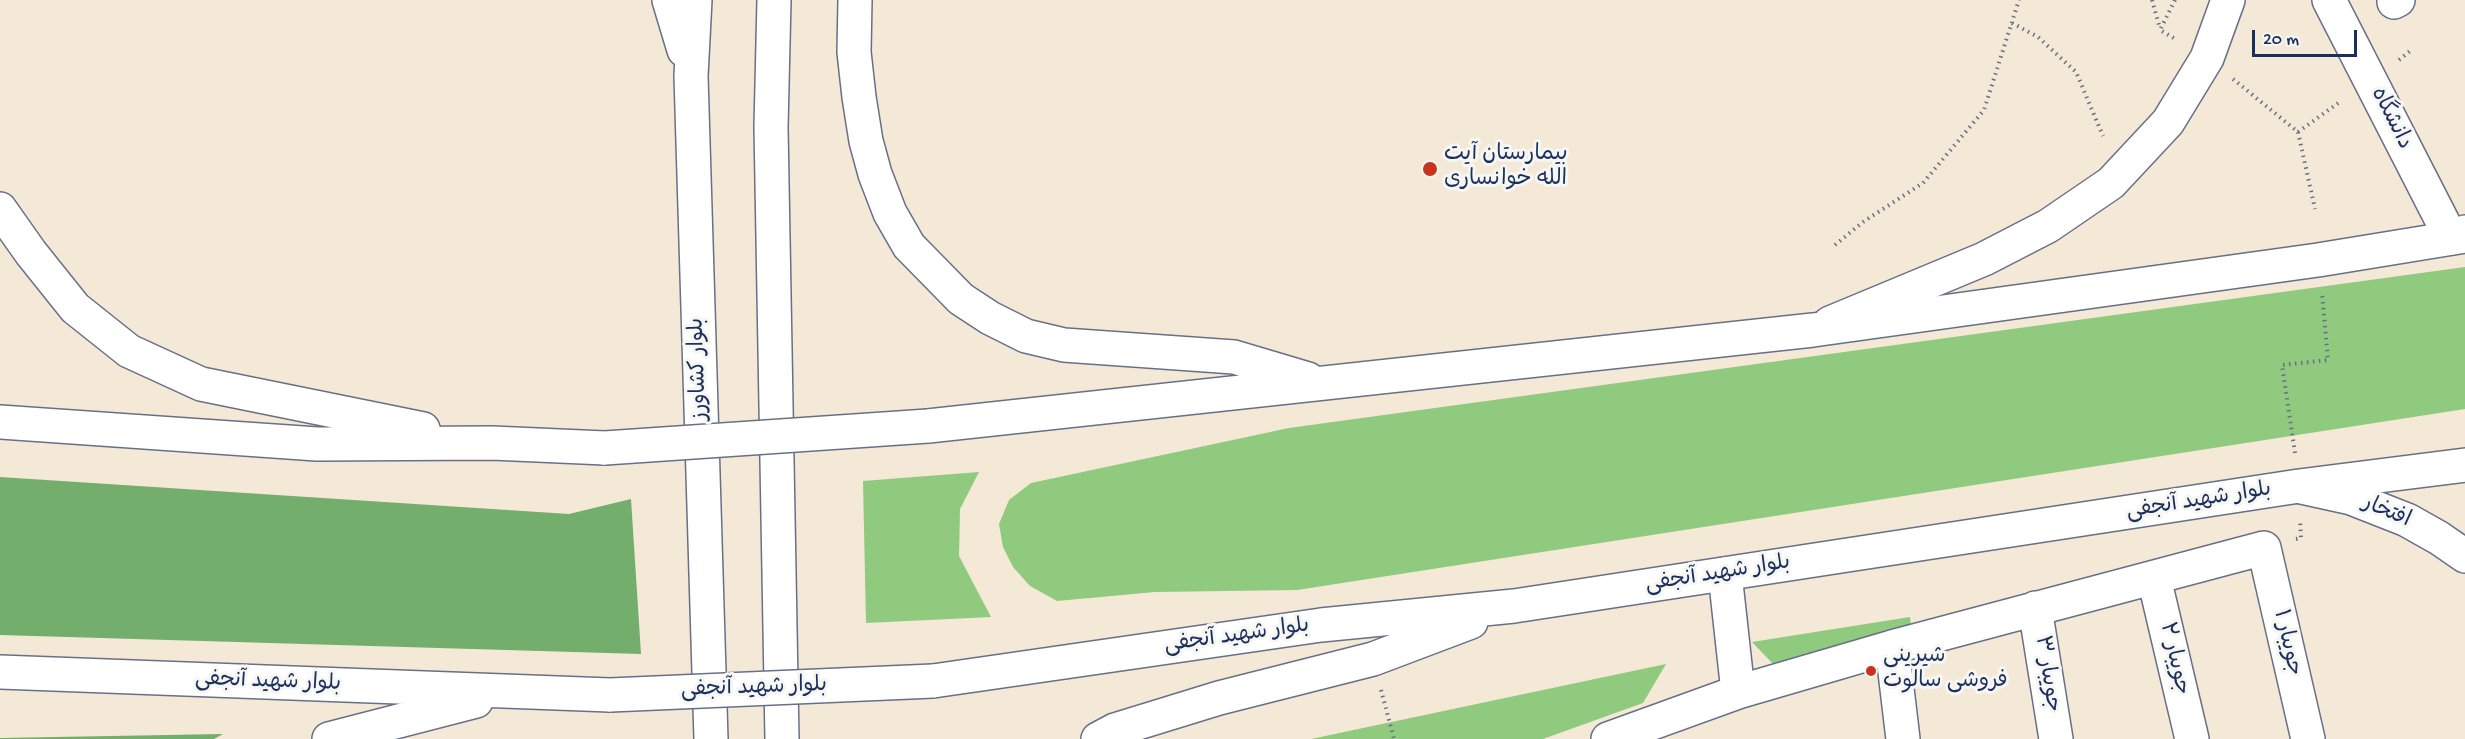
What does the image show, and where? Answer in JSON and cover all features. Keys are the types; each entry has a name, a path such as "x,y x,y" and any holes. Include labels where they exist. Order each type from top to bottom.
{"main road":[{"path":"669,0 691,76"},
{"name":"بلوار کشاورز","path":"695,0 691,76 711,739"},
{"path":"774,0 771,127 782,739"},
{"path":"855,0 854,52 859,97 866,141 875,174 890,213 909,246 961,299 990,318 1026,336 1065,345 1234,357 1321,383"},
{"path":"1813,330 1984,259 2048,226 2112,183 2168,123 2207,58 2228,0"},
{"name":"دانشگاه","path":"2329,0 2460,236"},
{"path":"0,209 31,253 75,308 129,351 201,384 492,443"},
{"path":"0,422 318,444 492,443 605,448 928,426 1813,330 2318,260 2460,236"},
{"name":"بلوار شهید آنجفی","path":"0,672 610,695 933,681 1321,625 1514,606 2299,486 2465,465"},
{"name":"افتخار","path":"2299,486 2351,498 2407,520 2465,556"},
{"name":"جویبار ۱","path":"2154,578 2264,548 2308,739"},
{"path":"1725,574 1738,692"},
{"path":"1608,739 1738,692 1892,647 2154,578"},
{"name":"جویبار ۲","path":"2154,578 2192,739"},
{"path":"1098,739 1115,730 1219,698 1373,658 1514,606"},
{"name":"جویبار ۳","path":"2035,608 2056,739"},
{"path":"1892,647 1904,739"},
{"path":"329,739 510,692"}],"path":[{"path":"1835,246 1863,222 1923,183 1984,110 2019,0"},
{"path":"2152,0 2160,30"},
{"path":"2013,23 2038,37 2076,72 2103,136"},
{"path":"2298,132 2315,209"},
{"path":"2299,486 2282,365 2328,360 2321,286"},
{"path":"1373,658 1394,739"}],"green space":[{"path":"2465,267 2465,409 1297,590 1155,592 1057,601 1030,586 1013,567 1003,547 999,524 1009,500 1031,483 1289,428"},
{"path":"979,472 960,509 959,556 991,617 866,623 863,481"},
{"path":"0,477 569,514 631,499 641,654 0,635"},
{"path":"1910,617 1911,627 1775,666 1752,642"},
{"path":"1666,664 1643,703 1543,739 1311,739"},
{"path":"223,734 214,739 0,739 0,738"}],"place":[{"name":"بیمارستان آیت الله خوانساری","path":"1430,169"},
{"name":"شیرینی فروشی سالوت","path":"1871,671"}]}
